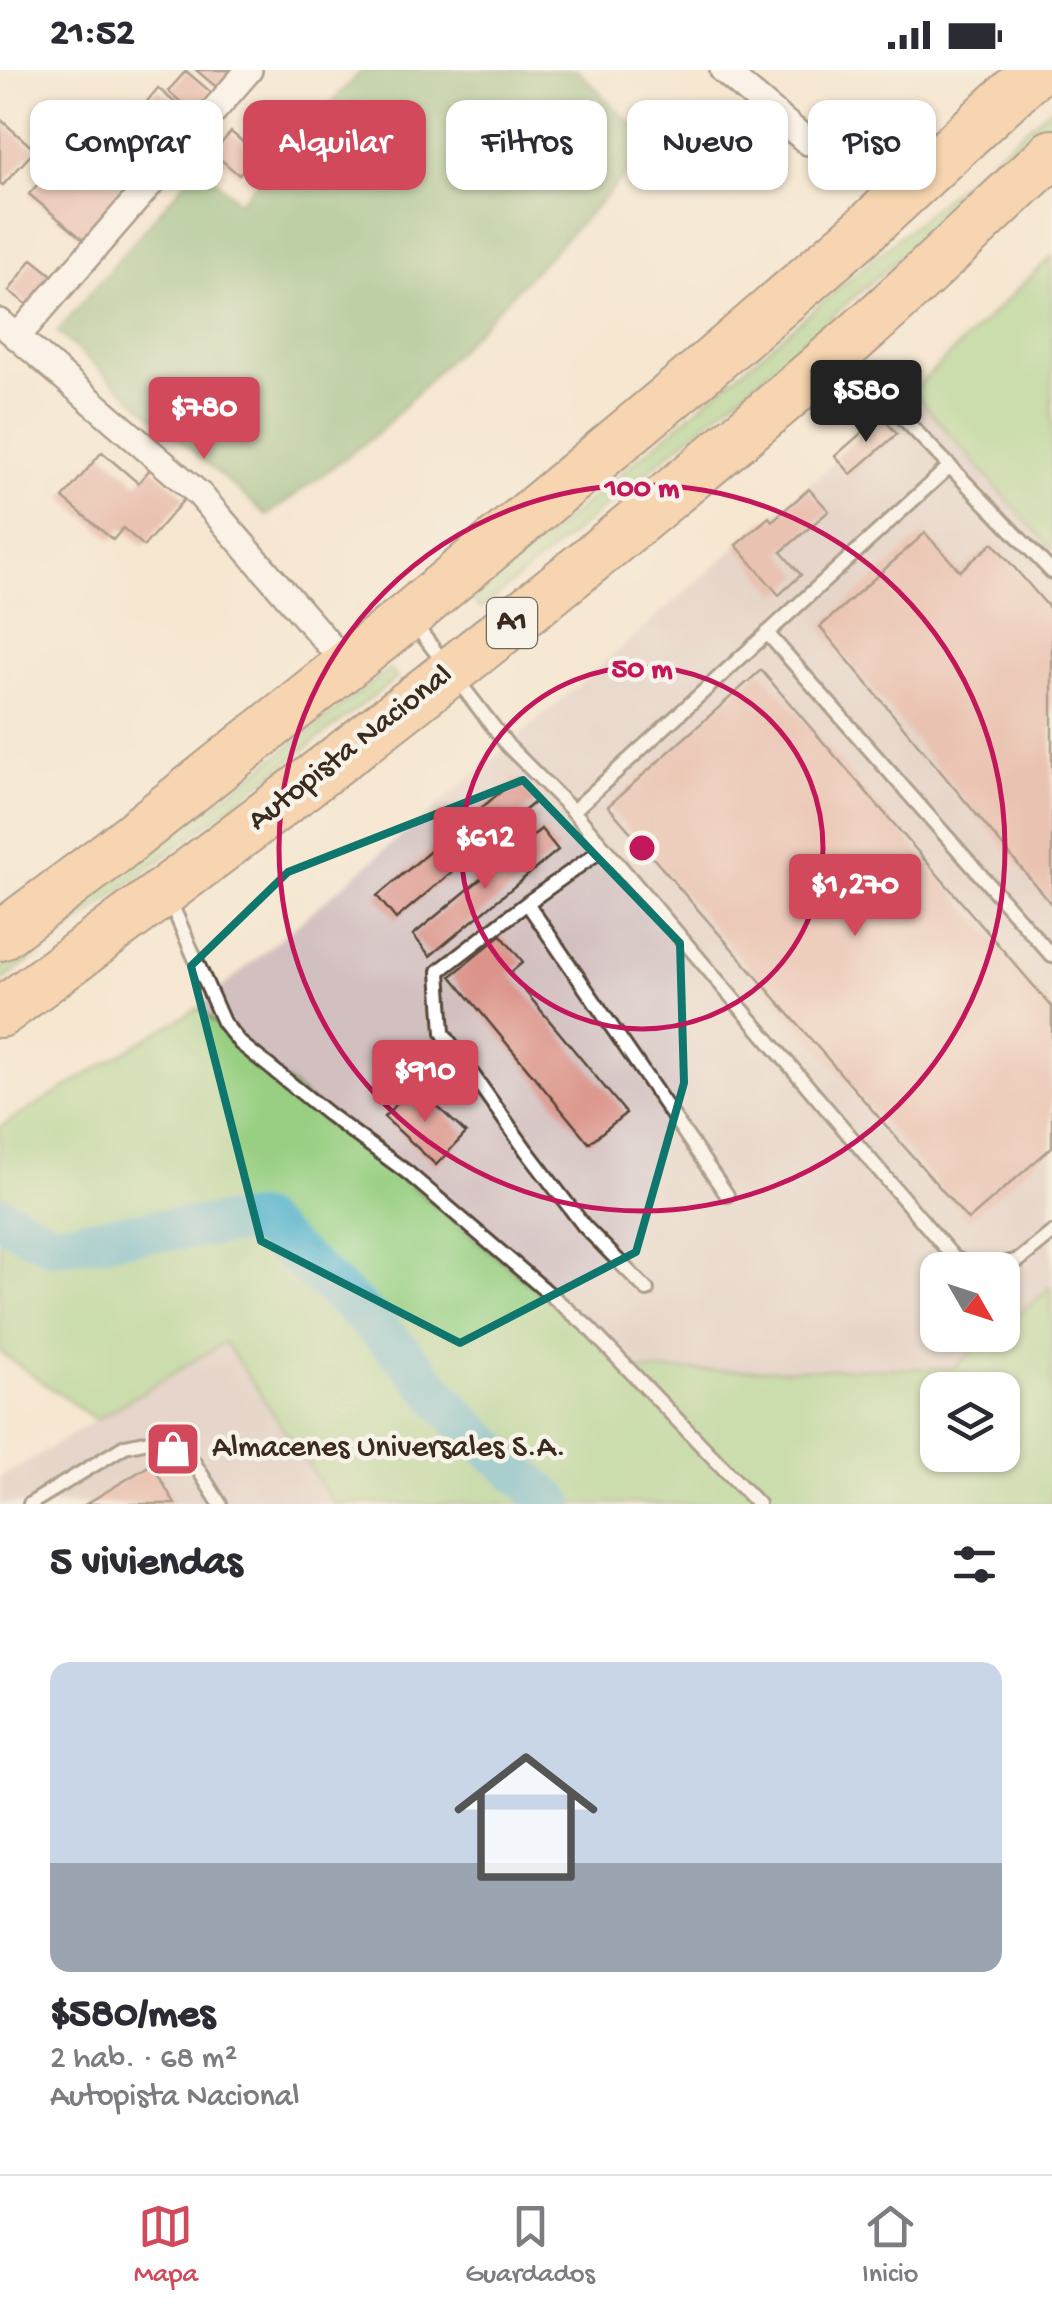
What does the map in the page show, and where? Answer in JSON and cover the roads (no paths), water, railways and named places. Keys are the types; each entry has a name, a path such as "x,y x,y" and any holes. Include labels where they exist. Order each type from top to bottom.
{"highway":[{"name":"Autopista Nacional","path":"0,936 111,853 408,616 847,245 1037,70"},
{"name":"Autopista Nacional","path":"0,1013 166,892 451,672 839,352 1052,154"}],"street":[{"path":"249,70 9,330 200,494 346,664"},
{"path":"723,70 808,142"}],"lane":[{"path":"839,352 1052,572"},
{"path":"573,811 950,466"},
{"path":"408,616 508,746 573,811 954,1258 979,1268 1019,1260 1052,1233"},
{"path":"766,633 1052,956"},
{"path":"604,848 439,971 443,1033 584,1226 647,1290"},
{"path":"166,892 224,1022 240,1043 408,1173 587,1326 758,1504"},
{"path":"527,903 727,1194"},
{"path":"30,1504 125,1446 158,1439 191,1458 220,1504"}],"waterway":[{"path":"0,1216 52,1244 258,1222 355,1307 466,1426 554,1504"}],"place":[{"name":"Almacenes Universales S.A.","path":"173,1449"}]}
